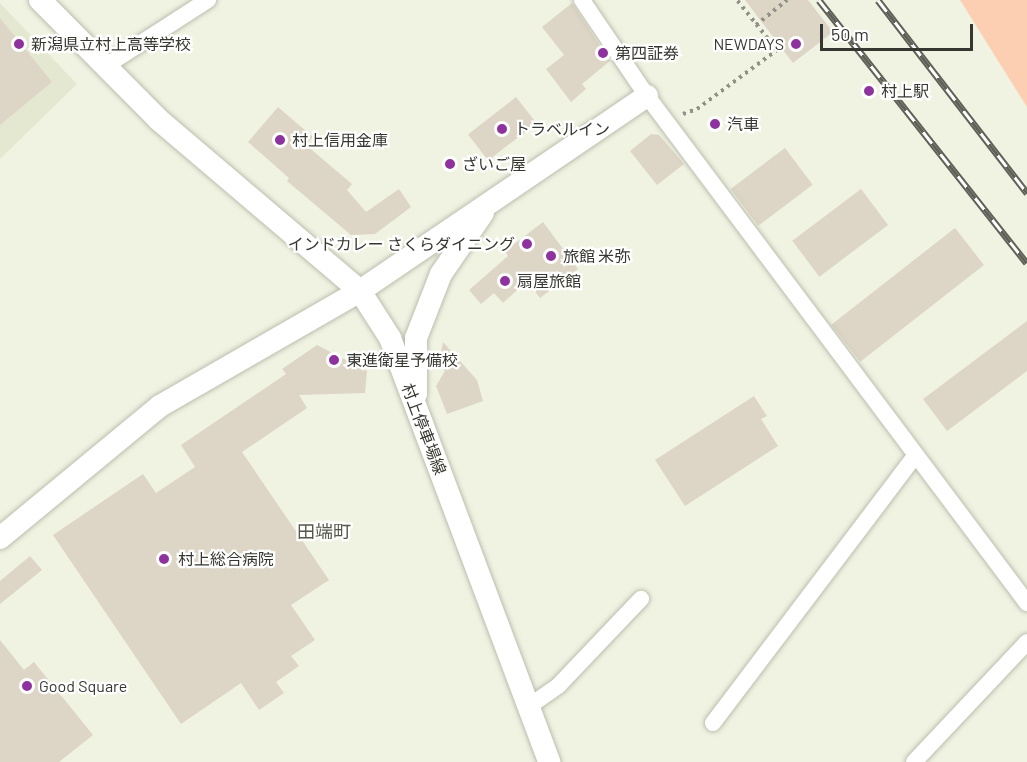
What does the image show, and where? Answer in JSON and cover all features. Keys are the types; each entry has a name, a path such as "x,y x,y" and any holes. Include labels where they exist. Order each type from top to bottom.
{"main road":[{"name":"村上停車場線","path":"40,0 159,120 360,291 390,338 549,762"},
{"path":"0,538 160,406 360,291 647,96"},
{"path":"416,409 416,338 441,274 490,202"}],"street":[{"path":"104,67 185,7 208,0"},
{"path":"582,0 665,121 1027,603"},
{"path":"713,723 916,455"},
{"path":"528,707 559,685 641,599"},
{"path":"914,762 1027,642"}],"path":[{"path":"665,121 696,109 777,50 737,0"},
{"path":"756,25 787,0"}],"shaded area":[{"path":"960,0 1027,0 1027,107"},
{"name":"新潟県立村上高等学校","path":"0,3 77,84 0,159"}],"building":[{"name":"村上駅","path":"745,0 808,0 833,32 793,63"},
{"path":"572,3 610,61 582,84 586,89 571,102 546,69 564,55 542,27"},
{"path":"0,18 52,82 0,125"},
{"name":"トラベルイン","path":"516,97 536,123 488,161 468,135"},
{"path":"278,107 313,137 306,145 352,184 347,190 366,212 399,189 411,207 375,234 351,235 287,181 289,178 248,142"},
{"path":"651,134 659,135 684,164 657,185 630,151"},
{"path":"785,148 813,185 758,226 731,189"},
{"path":"861,189 888,225 819,277 792,241"},
{"path":"543,222 578,269 540,298 527,281 503,303 494,293 481,304 469,290 508,256 505,251"},
{"path":"955,228 984,265 860,362 831,325"},
{"path":"1027,321 1027,371 947,431 923,399"},
{"path":"443,342 477,380 483,401 447,414 436,386 445,371 439,364"},
{"name":"村上総合病院","path":"317,345 367,371 365,393 299,395 307,408 242,452 329,580 291,605 315,640 291,656 299,666 276,682 284,693 259,710 241,683 181,724 53,535 143,474 156,493 195,467 181,445 286,374 282,369"},
{"path":"754,396 767,416 761,419 778,446 685,506 655,460"},
{"path":"30,556 42,570 0,604 0,581"},
{"name":"Good Square","path":"0,640 24,670 34,662 93,735 59,762 0,762"}],"railway":[{"path":"819,0 1027,263"},
{"path":"878,0 1027,193"}],"place":[{"name":"新潟県立村上高等学校","path":"19,44"},
{"name":"NEWDAYS","path":"796,44"},
{"name":"第四証券","path":"603,53"},
{"name":"村上駅","path":"869,91"},
{"name":"汽車","path":"715,124"},
{"name":"トラベルイン","path":"502,129"},
{"name":"村上信用金庫","path":"280,140"},
{"name":"ざいご屋","path":"450,164"},
{"name":"インドカレー さくらダイニング","path":"527,244"},
{"name":"旅館 米弥","path":"551,256"},
{"name":"扇屋旅館","path":"505,281"},
{"name":"東進衛星予備校","path":"334,360"},
{"name":"村上総合病院","path":"164,559"},
{"name":"Good Square","path":"27,686"}],"district":[{"name":"田端町","path":"324,531"}]}
